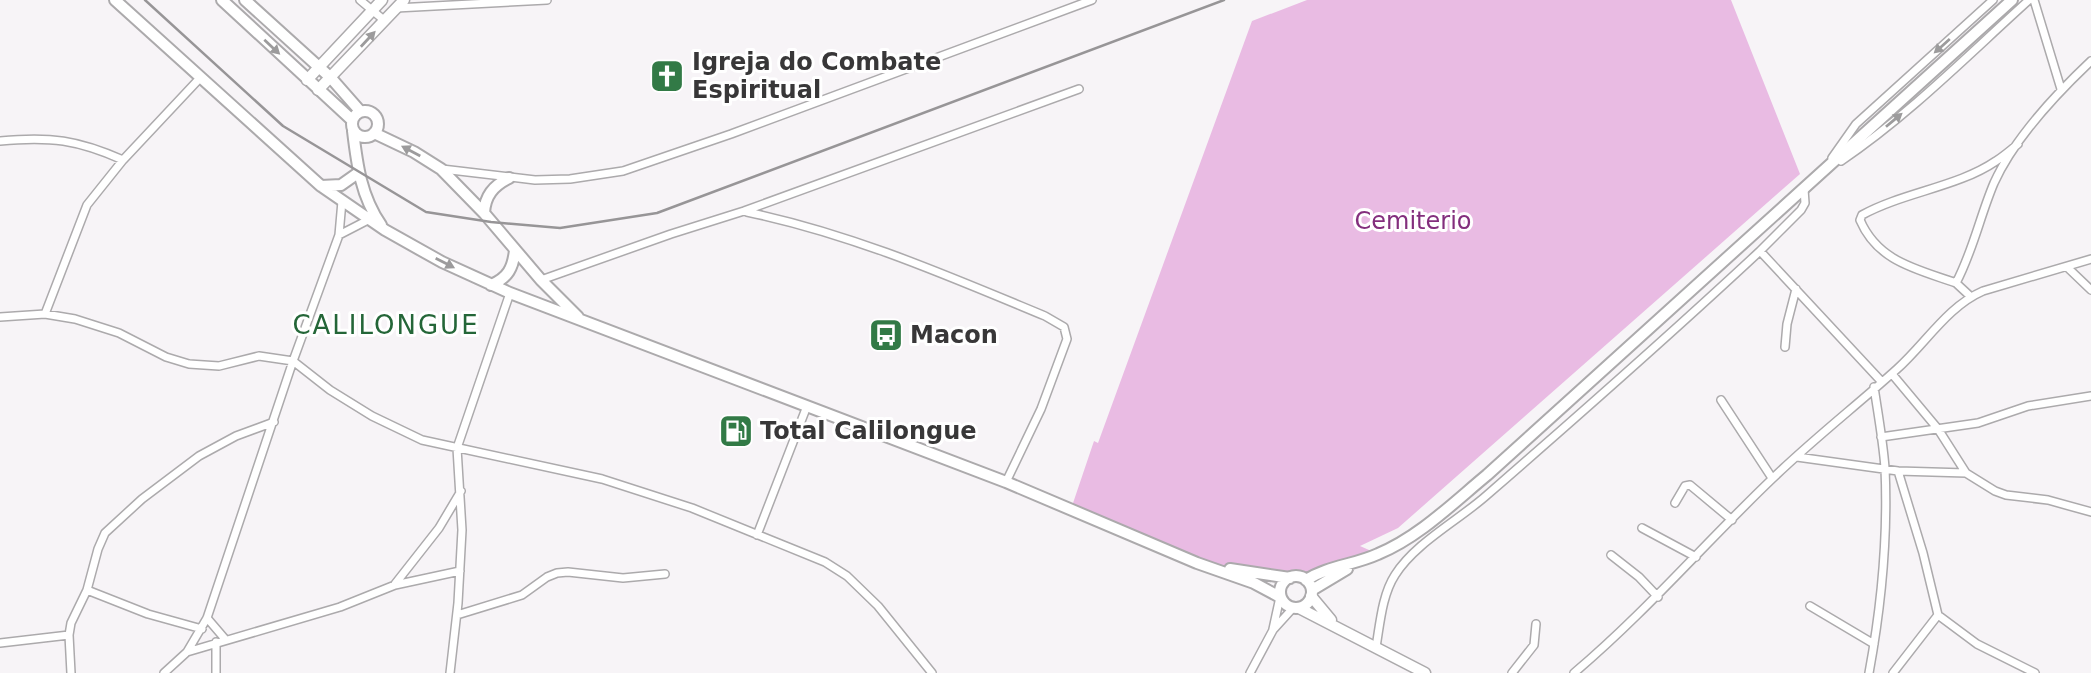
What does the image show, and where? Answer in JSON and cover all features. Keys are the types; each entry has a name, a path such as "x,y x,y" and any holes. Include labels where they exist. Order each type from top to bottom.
{"main road":[{"path":"115,0 321,186 385,230 491,285 1006,482 1254,583 1280,597 1287,606 1296,608 1307,604 1310,589 1319,572 1361,560 1403,541 1427,525 1487,475 2012,0"},
{"path":"222,0 355,121 358,173 369,204 385,230"},
{"path":"245,0 331,78 363,137 374,133 378,125 376,117 369,111 355,121"},
{"path":"246,22 256,10"},
{"path":"374,133 441,169 541,280 580,318"},
{"path":"321,186 341,185 358,173"},
{"path":"484,214 489,194 509,178"},
{"path":"491,285 505,278 510,271 515,250"},
{"path":"1207,566 1290,578 1301,577 1310,589"},
{"path":"1280,597 1281,585 1290,578"}],"street":[{"path":"360,0 385,21"},
{"path":"307,80 382,0"},
{"path":"318,90 404,0"},
{"path":"396,8 547,0"},
{"path":"1820,175 1856,124 1993,0"},
{"path":"1820,175 1866,144 2032,0 2061,89"},
{"path":"441,169 509,178 570,179 623,171 731,134 1088,1"},
{"path":"1955,283 1968,261 1996,180 2018,144 2061,89 2091,61"},
{"path":"45,314 87,205 123,160 200,78"},
{"path":"541,280 744,211 1079,89"},
{"path":"0,141 44,138 73,141 123,160"},
{"path":"1970,296 1955,283 1900,264 1887,254 1860,220 1862,215 1907,195 1975,172 1995,162 2018,144"},
{"path":"1376,647 1387,594 1395,575 1413,555 1478,504 1644,358 1760,251 1801,210 1805,203 1804,189"},
{"path":"164,673 187,652 207,618 293,361 339,235 342,201"},
{"path":"744,211 801,223 874,247 1045,316 1064,327 1067,339 1050,386 1006,482"},
{"path":"339,235 368,220"},
{"path":"1760,251 1878,384 1885,469 1882,584 1869,673"},
{"path":"1574,673 1658,597 1772,478 1892,373 1970,296 2091,259"},
{"path":"2067,267 2091,290"},
{"path":"1784,347 1796,289"},
{"path":"450,673 460,571 461,490 457,448 510,293"},
{"path":"0,317 45,314 75,319 119,333 166,357 189,364 219,366 259,356 293,361 330,390 372,416 422,440 534,463 646,492 825,562 847,576 878,606 932,673"},
{"path":"1892,373 1938,429 1966,473 2006,495 2048,500 2091,512"},
{"path":"1881,438 1978,423 2028,406 2091,396"},
{"path":"1721,401 1772,478"},
{"path":"757,535 807,405"},
{"path":"71,673 68,635 87,590 105,533 117,520 199,456 236,436 274,422"},
{"path":"1797,457 1898,471 1966,473"},
{"path":"1898,471 1923,552 1938,615 1977,644 2035,673"},
{"path":"1675,503 1685,486 1690,485 1732,520"},
{"path":"395,585 439,527 461,490"},
{"path":"1642,528 1696,557"},
{"path":"1611,555 1639,577 1658,597"},
{"path":"187,652 340,607 395,585 460,571"},
{"path":"457,615 523,595 557,573 623,578 665,575"},
{"path":"1310,589 1323,613 1336,625"},
{"path":"87,590 148,614 202,629"},
{"path":"1250,673 1273,630 1280,597"},
{"path":"1810,606 1874,644"},
{"path":"1273,630 1296,608 1336,625 1425,673"},
{"path":"1893,673 1938,615"},
{"path":"207,618 225,639"},
{"path":"1512,673 1534,645 1536,624"},
{"path":"0,643 68,635"},
{"path":"216,642 216,673"}],"green space":[{"name":"Cemiterio","path":"1307,0 1731,0 1800,174 1398,528 1360,546 1378,554 1306,580 1296,576 1290,578 1207,566 1071,509 1094,441 1098,443 1252,21"}],"railway":[{"path":"145,0 283,126 426,212 491,222 560,228 657,213 1224,0"}],"place":[{"name":"Igreja do Combate Espiritual","path":"667,76"},
{"name":"Macon","path":"886,335"},
{"name":"Total Calilongue","path":"736,431"}],"district":[{"name":"CALILONGUE","path":"386,325"}]}
